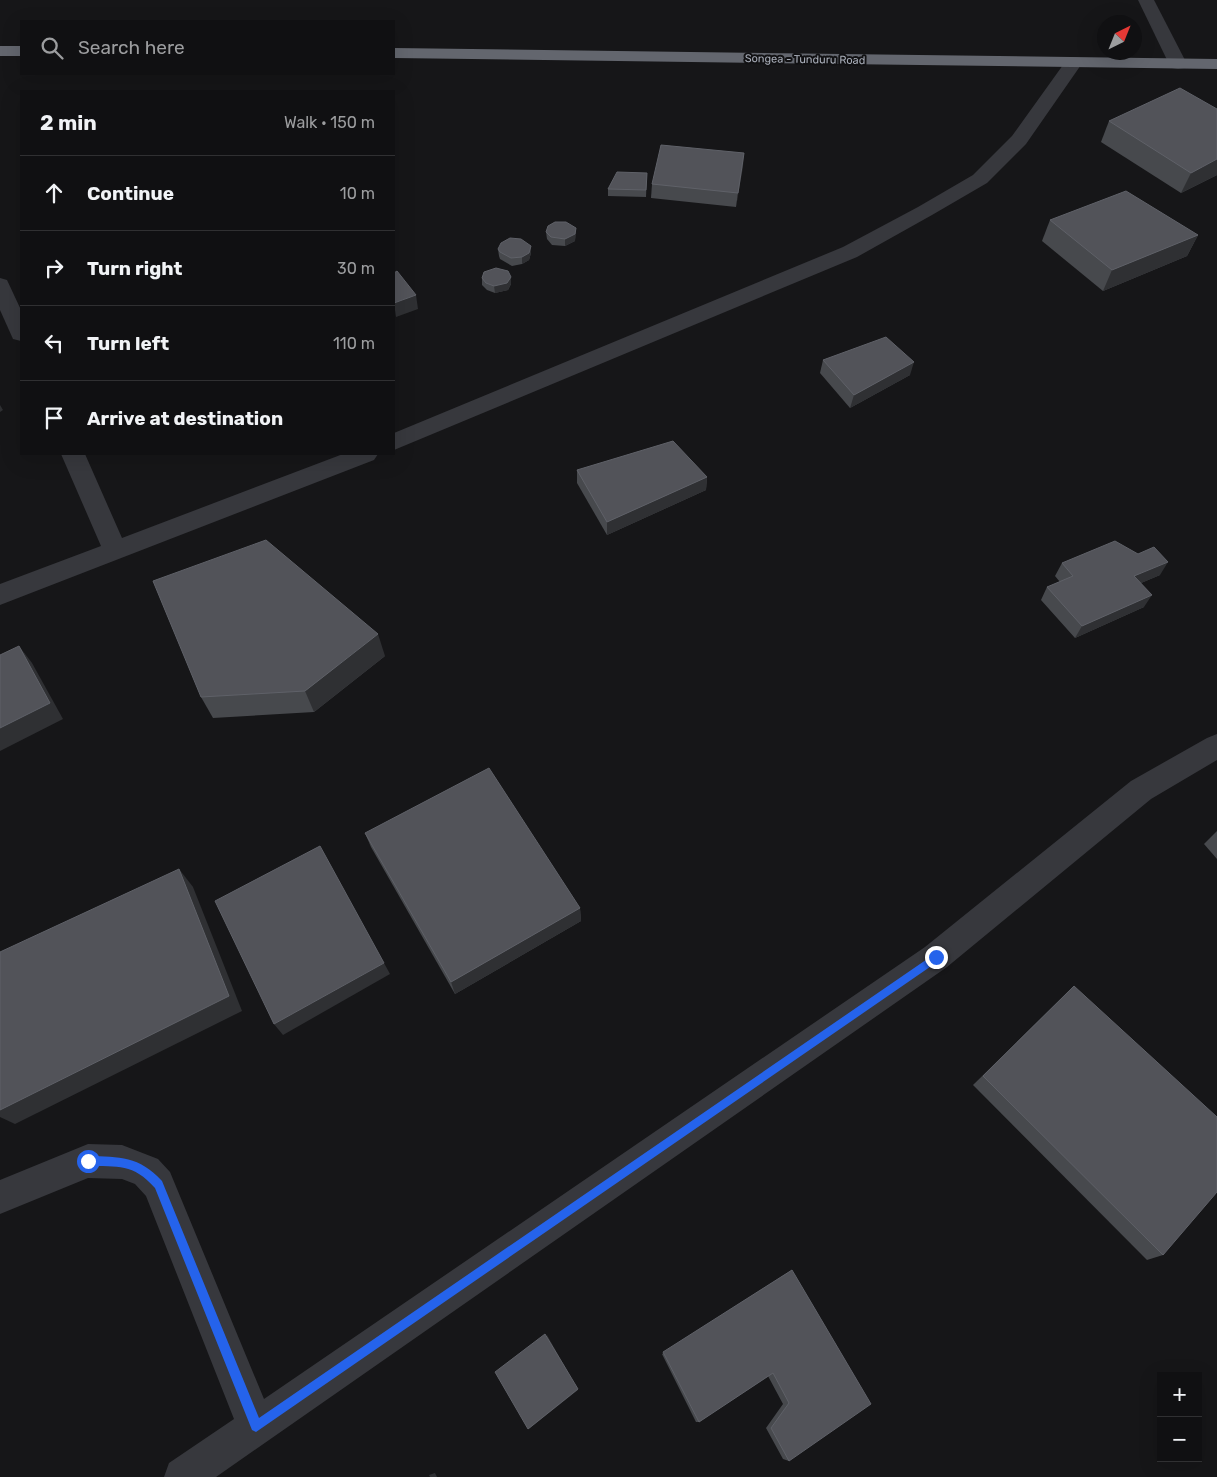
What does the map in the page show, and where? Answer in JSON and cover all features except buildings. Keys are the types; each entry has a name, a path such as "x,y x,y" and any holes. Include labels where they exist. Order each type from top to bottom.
{"highway":[{"path":"0,51 20,51"},
{"name":"Songea - Tunduru Road","path":"395,52 1217,64"}],"street":[{"path":"1146,0 1178,64"},
{"path":"395,442 850,252 925,211 980,179 1019,140 1074,62"},
{"path":"0,284 20,332"},
{"path":"73,455 115,550"},
{"path":"0,595 363,455"},
{"path":"183,1477 936,957 1141,790 1217,746"},
{"path":"0,1198 88,1161 122,1162 146,1171 158,1184 256,1426"}],"route":[{"path":"88,1161 122,1162 146,1171 158,1184 256,1426 936,957"}]}
